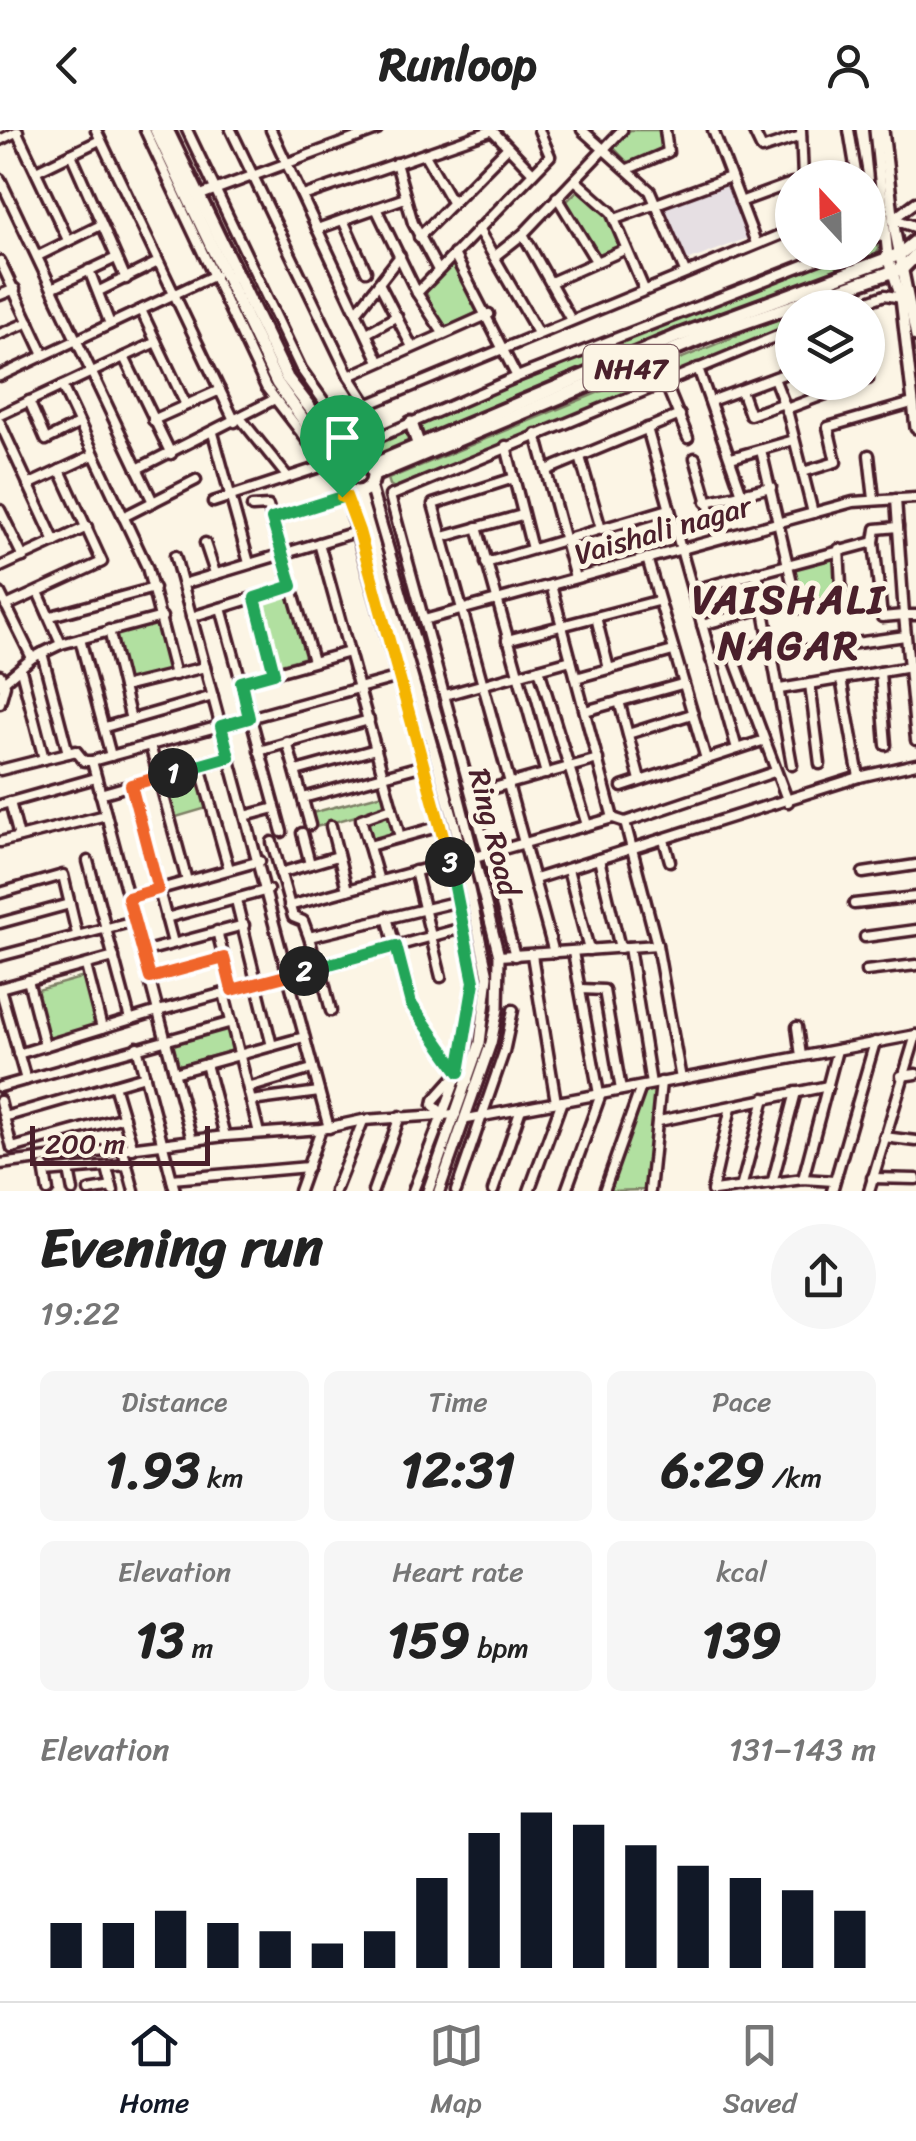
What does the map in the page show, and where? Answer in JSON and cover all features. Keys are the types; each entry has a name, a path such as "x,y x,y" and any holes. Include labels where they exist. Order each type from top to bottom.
{"highway":[{"path":"156,130 277,383 334,466 342,484 362,484 420,446 678,336 916,255"},
{"path":"167,130 189,197 287,378 351,461 362,484"},
{"name":"NH47","path":"362,484 711,334 896,263 916,241"},
{"path":"310,409 322,399"},
{"path":"412,423 420,446"},
{"path":"334,466 351,461"}],"main road":[{"path":"875,130 878,160"},
{"path":"884,130 916,428"},
{"path":"893,218 916,227"},
{"path":"885,225 914,304 916,336"},
{"name":"Ring Road","path":"362,484 475,858 499,956 498,1009 428,1191"},
{"name":"Ring Road","path":"362,484 450,807 488,976 468,1119 439,1191"}],"street":[{"path":"96,130 220,390 238,420 286,475"},
{"path":"144,130 189,197 215,275 273,400 334,466"},
{"path":"187,130 301,369 356,447 518,377 791,270"},
{"path":"231,130 349,376 367,404"},
{"path":"271,130 378,359"},
{"path":"189,197 377,130"},
{"path":"304,196 492,130 533,173"},
{"path":"416,292 550,156 540,130"},
{"path":"582,130 650,191 685,272"},
{"path":"495,256 522,234 622,130"},
{"path":"628,169 668,152 664,130"},
{"path":"712,130 756,244"},
{"path":"754,130 762,149 801,133 802,160"},
{"path":"849,130 853,160"},
{"path":"0,140 18,131 68,240"},
{"path":"36,171 100,140"},
{"path":"419,237 508,147"},
{"path":"71,154 126,279"},
{"path":"425,155 452,202"},
{"path":"396,163 419,237 438,270"},
{"path":"615,219 730,177"},
{"path":"575,180 615,219 644,290"},
{"path":"1,182 153,502"},
{"path":"740,202 775,189"},
{"path":"317,228 406,198"},
{"path":"557,198 596,261"},
{"path":"893,218 916,202"},
{"path":"376,208 416,292 443,333"},
{"path":"343,220 366,271"},
{"path":"38,256 101,225"},
{"path":"478,229 538,333"},
{"path":"522,234 571,320"},
{"path":"335,418 503,345 775,237"},
{"path":"552,282 626,249"},
{"path":"454,254 489,314 518,377"},
{"path":"358,310 400,256"},
{"path":"54,287 116,258"},
{"path":"0,260 43,353"},
{"path":"99,291 158,262"},
{"path":"89,270 110,324"},
{"path":"0,376 215,275"},
{"path":"379,283 411,345"},
{"path":"0,296 14,289"},
{"path":"885,295 901,298"},
{"path":"142,310 186,405"},
{"path":"349,376 378,359 489,314"},
{"path":"368,333 397,316"},
{"path":"0,334 29,322"},
{"path":"516,956 390,496 775,337"},
{"path":"0,415 156,342"},
{"path":"124,356 171,454"},
{"path":"698,368 742,494"},
{"path":"711,401 774,378 813,513"},
{"path":"665,382 688,438"},
{"path":"62,386 154,588 175,675"},
{"path":"154,420 220,390"},
{"path":"741,390 750,415 803,400"},
{"path":"137,469 273,400"},
{"path":"29,402 46,440 78,424"},
{"path":"803,472 836,462 828,427 912,403"},
{"path":"547,470 680,416"},
{"path":"0,424 55,542"},
{"path":"647,428 737,749"},
{"path":"214,433 250,563"},
{"path":"536,434 575,578"},
{"path":"731,458 794,440"},
{"path":"506,446 532,549"},
{"path":"761,450 798,608 842,603 839,548"},
{"path":"28,485 94,455"},
{"path":"868,455 874,499"},
{"path":"580,457 601,529"},
{"path":"696,458 718,537"},
{"path":"212,502 286,475 334,466"},
{"path":"6,606 102,562 60,470"},
{"path":"514,478 433,504 554,953"},
{"path":"123,517 196,480"},
{"path":"272,519 362,484 359,531 442,826 465,927 474,982 459,1072 413,1191"},
{"path":"706,502 771,487"},
{"path":"896,498 904,636 912,667 916,740"},
{"name":"Vaishali nagar","path":"424,620 813,513 874,499 916,498"},
{"path":"252,506 265,503 272,519 314,662"},
{"path":"486,563 669,508"},
{"path":"0,510 22,557"},
{"path":"443,537 522,515"},
{"path":"0,567 87,527"},
{"path":"477,527 546,774"},
{"path":"898,527 876,529 882,617 916,614"},
{"path":"182,584 359,531"},
{"path":"692,590 839,548 874,542"},
{"path":"205,543 215,573"},
{"path":"319,543 400,837"},
{"path":"175,556 268,890 319,1092 325,1129 299,1191"},
{"path":"647,558 706,759"},
{"path":"756,572 792,765"},
{"path":"551,585 613,818"},
{"path":"191,617 292,586"},
{"path":"51,616 154,588"},
{"path":"0,592 32,658"},
{"path":"38,592 61,644"},
{"path":"255,598 274,673"},
{"path":"507,640 658,601"},
{"path":"221,608 282,832"},
{"path":"702,626 764,608"},
{"path":"2,685 32,658 61,644 162,617"},
{"path":"596,617 608,669"},
{"path":"109,630 131,720"},
{"path":"772,655 904,636"},
{"path":"80,639 111,756"},
{"path":"711,660 770,643"},
{"path":"241,682 348,652"},
{"path":"576,678 673,652"},
{"path":"42,653 68,753"},
{"path":"732,653 774,772"},
{"path":"444,695 571,660"},
{"path":"780,689 912,667"},
{"path":"123,687 205,668"},
{"path":"539,669 586,825"},
{"path":"21,670 44,759"},
{"path":"880,672 886,745"},
{"path":"0,675 0,703"},
{"path":"0,770 78,752 84,761 92,761 399,677"},
{"path":"841,678 859,777"},
{"path":"585,711 682,684"},
{"path":"810,684 820,764"},
{"path":"105,727 213,696"},
{"path":"619,701 640,780"},
{"path":"628,734 692,714"},
{"path":"259,751 369,720"},
{"path":"622,786 762,741"},
{"path":"287,742 310,825"},
{"path":"150,745 187,881"},
{"path":"296,771 376,749"},
{"path":"100,794 229,757"},
{"path":"472,794 598,759"},
{"path":"92,761 192,1140"},
{"path":"535,879 859,777 916,764"},
{"path":"303,798 424,765"},
{"path":"200,766 229,869"},
{"path":"475,858 613,818 625,822 778,771 788,802"},
{"path":"0,805 96,778"},
{"path":"131,785 172,943"},
{"path":"10,802 19,837"},
{"path":"246,816 275,808"},
{"path":"379,881 362,817 392,808"},
{"path":"0,842 106,815"},
{"path":"625,822 657,944 680,1079"},
{"path":"331,826 347,890"},
{"path":"369,846 442,826"},
{"path":"302,834 310,864"},
{"path":"664,840 670,862"},
{"path":"272,842 290,907 294,918 303,921 331,1012"},
{"path":"280,873 338,856"},
{"path":"600,859 656,1083 659,1122 650,1191"},
{"path":"88,861 130,1019"},
{"path":"128,898 260,862"},
{"path":"274,914 450,862"},
{"path":"863,873 916,865"},
{"path":"568,869 589,950"},
{"path":"415,871 441,977"},
{"path":"0,894 62,874 77,934"},
{"path":"166,918 268,890"},
{"path":"854,904 916,897"},
{"path":"236,900 272,1046"},
{"path":"309,937 459,900"},
{"path":"0,923 70,904"},
{"path":"387,917 411,1004 459,1072 473,1082"},
{"path":"0,956 134,922"},
{"path":"18,1054 158,1011 478,924"},
{"path":"142,952 244,925"},
{"path":"864,937 916,930"},
{"path":"217,931 232,1022 258,1134"},
{"path":"499,956 657,944"},
{"path":"566,1191 600,1094 574,952"},
{"path":"530,1191 559,1101 532,955"},
{"path":"26,1080 0,988 114,957"},
{"path":"150,978 224,958"},
{"path":"866,971 916,965"},
{"path":"86,966 102,1028"},
{"path":"28,980 46,1046"},
{"path":"581,989 604,990 620,1090"},
{"path":"456,1191 513,1010"},
{"path":"0,1088 232,1022"},
{"path":"796,1027 801,1056"},
{"path":"468,1119 916,1035 869,1191"},
{"path":"174,1073 304,1037"},
{"path":"731,1107 713,1191 803,1179 834,1186 876,1042"},
{"path":"137,1047 175,1191"},
{"path":"803,1179 837,1050"},
{"path":"206,1064 225,1136"},
{"path":"248,1088 312,1070"},
{"path":"901,1076 916,1074"},
{"path":"4,1117 145,1076"},
{"path":"114,1085 124,1117 127,1166 134,1191"},
{"path":"604,1191 641,1086"},
{"path":"659,1122 828,1086"},
{"path":"251,1100 319,1092"},
{"path":"772,1184 796,1092"},
{"path":"741,1188 765,1098"},
{"path":"0,1101 16,1162"},
{"path":"492,1191 520,1109"},
{"path":"0,1164 225,1136 325,1129 363,1120 456,1114"},
{"path":"373,1191 400,1116"},
{"path":"12,1148 124,1117"},
{"path":"335,1191 363,1120"},
{"path":"884,1138 916,1141"},
{"path":"43,1158 48,1191"},
{"path":"45,1172 127,1166"},
{"path":"172,1179 308,1167"},
{"path":"89,1191 112,1189 107,1168"},
{"path":"70,1170 73,1191"},
{"path":"872,1178 916,1179"}],"shaded area":[{"path":"726,181 748,238 682,263 661,206"}],"green space":[{"path":"630,130 659,130 667,150 631,166 613,147"},
{"path":"582,186 603,204 624,247 598,258 564,204"},
{"path":"456,258 484,309 444,328 424,289"},
{"path":"803,270 842,270 790,290 775,290 775,296 580,370 378,457 369,452 367,446 655,326"},
{"path":"775,320 775,334 394,488 388,479"},
{"path":"835,552 836,598 802,604 793,564"},
{"path":"291,592 307,657 277,665 260,599"},
{"path":"156,621 168,671 125,682 113,632"},
{"path":"197,771 207,808 173,818 163,780"},
{"path":"383,794 395,834 370,841 363,814 316,827 312,813"},
{"path":"84,977 97,1026 47,1039 34,991"},
{"path":"228,1028 234,1050 177,1066 171,1044"},
{"path":"659,1086 645,1190 608,1191 644,1087"}],"district":[{"name":"VAISHALI NAGAR","path":"789,622"}],"route":[{"path":"346,496 352,507 359,531 442,826 471,950 474,982 459,1072 411,1004 396,946 232,990 224,958 150,978 128,898 158,889 131,785 229,757 221,726 249,718 241,682 274,673 255,598 292,586 272,519 342,497 346,496"}]}
